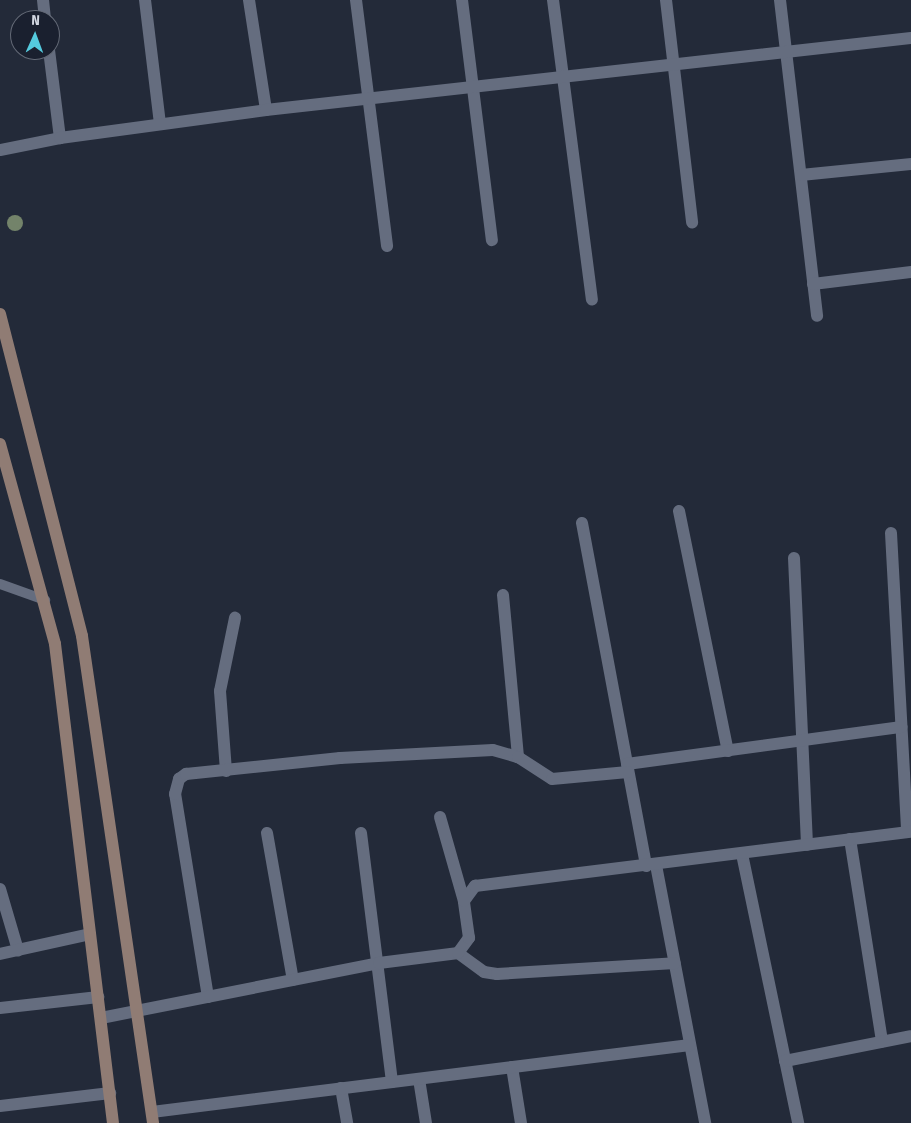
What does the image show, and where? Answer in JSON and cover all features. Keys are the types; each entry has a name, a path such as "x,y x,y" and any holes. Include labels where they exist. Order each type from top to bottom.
{"street":[{"path":"145,0 160,124"},
{"path":"249,0 266,110"},
{"path":"356,0 370,97 387,246"},
{"path":"462,0 492,240"},
{"path":"553,0 592,299"},
{"path":"666,0 692,222"},
{"path":"780,0 817,316"},
{"path":"0,150 60,138 370,97 672,62 911,38"},
{"path":"50,60 60,138"},
{"path":"801,175 911,164"},
{"path":"813,284 911,272"},
{"path":"0,314 82,636 138,1011 152,1118 342,1088 690,1045"},
{"path":"0,444 45,600 55,644 113,1123"},
{"path":"679,511 728,751"},
{"path":"582,523 628,768 675,962 705,1123"},
{"path":"464,901 475,886 909,832 891,533"},
{"path":"794,558 804,740 807,845"},
{"path":"503,595 518,757"},
{"path":"226,770 220,691 235,618"},
{"path":"208,997 175,794 179,779 186,774 493,750 518,757 552,779 728,751 902,727"},
{"path":"440,816 464,901 469,938 458,953"},
{"path":"267,833 293,980"},
{"path":"361,833 379,963 392,1082"},
{"path":"850,840 882,1041"},
{"path":"742,854 798,1123"},
{"path":"0,889 18,950"},
{"path":"0,954 90,934"},
{"path":"100,1018 379,963 458,953 484,972 497,974 675,962"},
{"path":"0,1008 98,997"},
{"path":"785,1061 911,1036"},
{"path":"512,1067 522,1123"},
{"path":"419,1079 426,1123"},
{"path":"342,1088 346,1123"},
{"path":"0,1106 110,1093"}],"lane":[{"path":"0,584 45,600"}]}
